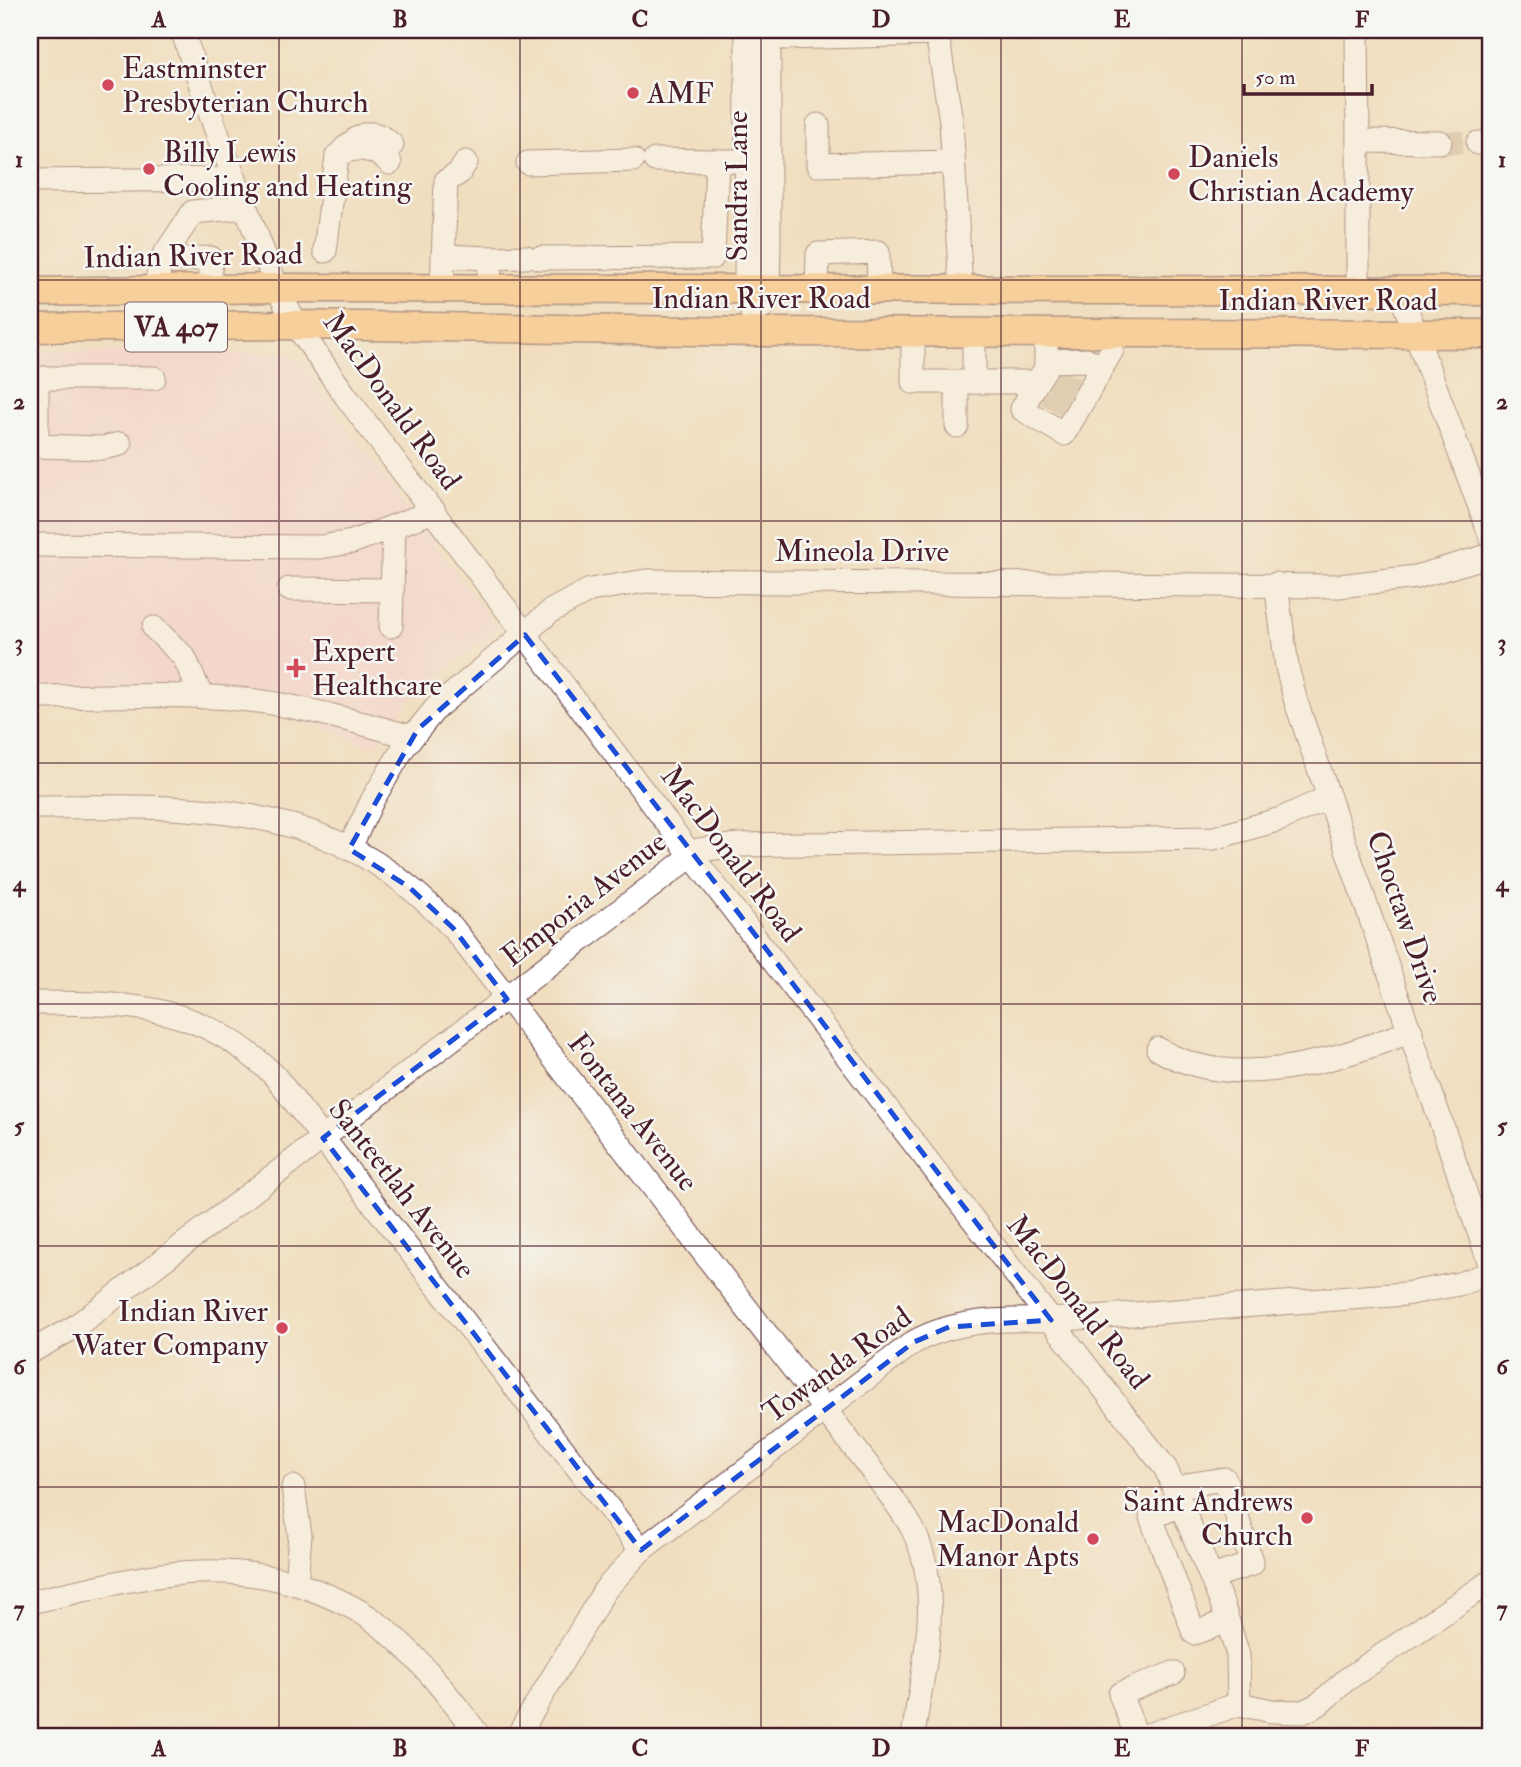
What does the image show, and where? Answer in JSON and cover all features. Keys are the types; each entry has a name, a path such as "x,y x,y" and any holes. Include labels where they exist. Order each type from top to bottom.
{"main road":[{"name":"Indian River Road","path":"30,292 277,288 1491,290"},
{"name":"Indian River Road","path":"30,328 296,325 757,332 1491,334"}],"street":[{"name":"MacDonald Road","path":"182,30 277,288 296,325 345,395 692,856 1144,1436 1166,1469 1211,1577 1238,1655 1239,1704"},
{"path":"1357,30 1358,289"},
{"path":"758,34 937,34 951,121 961,289"},
{"name":"Sandra Lane","path":"757,289 747,161 758,34"},
{"name":"Sandra Lane","path":"757,332 758,34"},
{"path":"818,125 818,165 953,162"},
{"path":"1358,141 1440,142"},
{"path":"325,251 337,156 350,150 374,150 391,154"},
{"path":"443,256 713,257 717,161"},
{"path":"528,163 747,161"},
{"path":"442,289 446,181 459,173 466,162"},
{"path":"30,181 235,179"},
{"path":"155,290 162,260 193,212 246,206"},
{"path":"663,257 664,289"},
{"path":"162,260 211,258 209,289"},
{"path":"489,289 490,258"},
{"path":"1399,289 1491,537"},
{"path":"913,332 913,382 1044,379 1088,360 1102,368"},
{"path":"957,426 974,332"},
{"path":"1046,332 1044,379 1022,409 1064,434 1077,401 1112,351 1112,332"},
{"path":"120,444 103,448 37,446 33,378 154,378"},
{"path":"30,545 320,547 352,542 434,511"},
{"path":"391,626 394,527"},
{"name":"Mineola Drive","path":"349,849 373,799 412,737 436,708 551,611 590,590 646,581 1382,583 1447,570 1491,555"},
{"name":"Choctaw Drive","path":"1276,584 1290,678 1491,1267"},
{"path":"289,589 392,590"},
{"path":"154,628 184,657 202,697"},
{"path":"30,697 202,697 269,703 335,715 412,737"},
{"name":"Emporia Avenue","path":"30,1352 73,1328 107,1303 699,850 739,845 1214,838 1281,819 1329,797"},
{"name":"Fontana Avenue","path":"30,807 216,810 289,823 349,849 409,887 453,928 873,1472 912,1529 922,1553 931,1602 912,1737"},
{"name":"Santeetlah Avenue","path":"30,1003 119,1004 152,1008 206,1026 250,1052 274,1075 641,1550"},
{"path":"1158,1049 1194,1067 1245,1071 1335,1058 1411,1031"},
{"name":"Towanda Road","path":"517,1737 605,1590 641,1550 914,1342 932,1332 975,1322 1051,1320 1405,1294 1459,1284 1491,1273"},
{"path":"1211,1577 1252,1564 1226,1479 1192,1484 1179,1498 1151,1517 1194,1633 1227,1621"},
{"path":"293,1486 300,1535 296,1584"},
{"path":"30,1602 189,1571 259,1574 296,1584 327,1595 380,1625 436,1680 480,1737"},
{"path":"1173,1673 1120,1694 1140,1737 1190,1729 1239,1704 1287,1713 1303,1712 1319,1704 1346,1680 1491,1581"}],"highlighted area":[{"path":"525,635 1051,1320 949,1327 914,1342 641,1550 323,1138 507,999 453,928 409,887 349,849 418,729"}],"shaded area":[{"path":"30,351 291,354 497,627 406,704 374,748 326,728 259,713 183,707 30,704"}],"tunnel":[{"path":"1440,142 1478,143"},
{"path":"1055,378 1077,391"},
{"path":"1046,393 1068,406"}],"place":[{"name":"Eastminster Presbyterian Church","path":"108,85"},
{"name":"AMF","path":"633,93"},
{"name":"Billy Lewis Cooling and Heating","path":"149,169"},
{"name":"Daniels Christian Academy","path":"1174,174"},
{"name":"Expert Healthcare","path":"296,668"},
{"name":"Indian River Water Company","path":"282,1328"},
{"name":"Saint Andrews Church","path":"1307,1518"},
{"name":"MacDonald Manor Apts","path":"1093,1539"}]}
